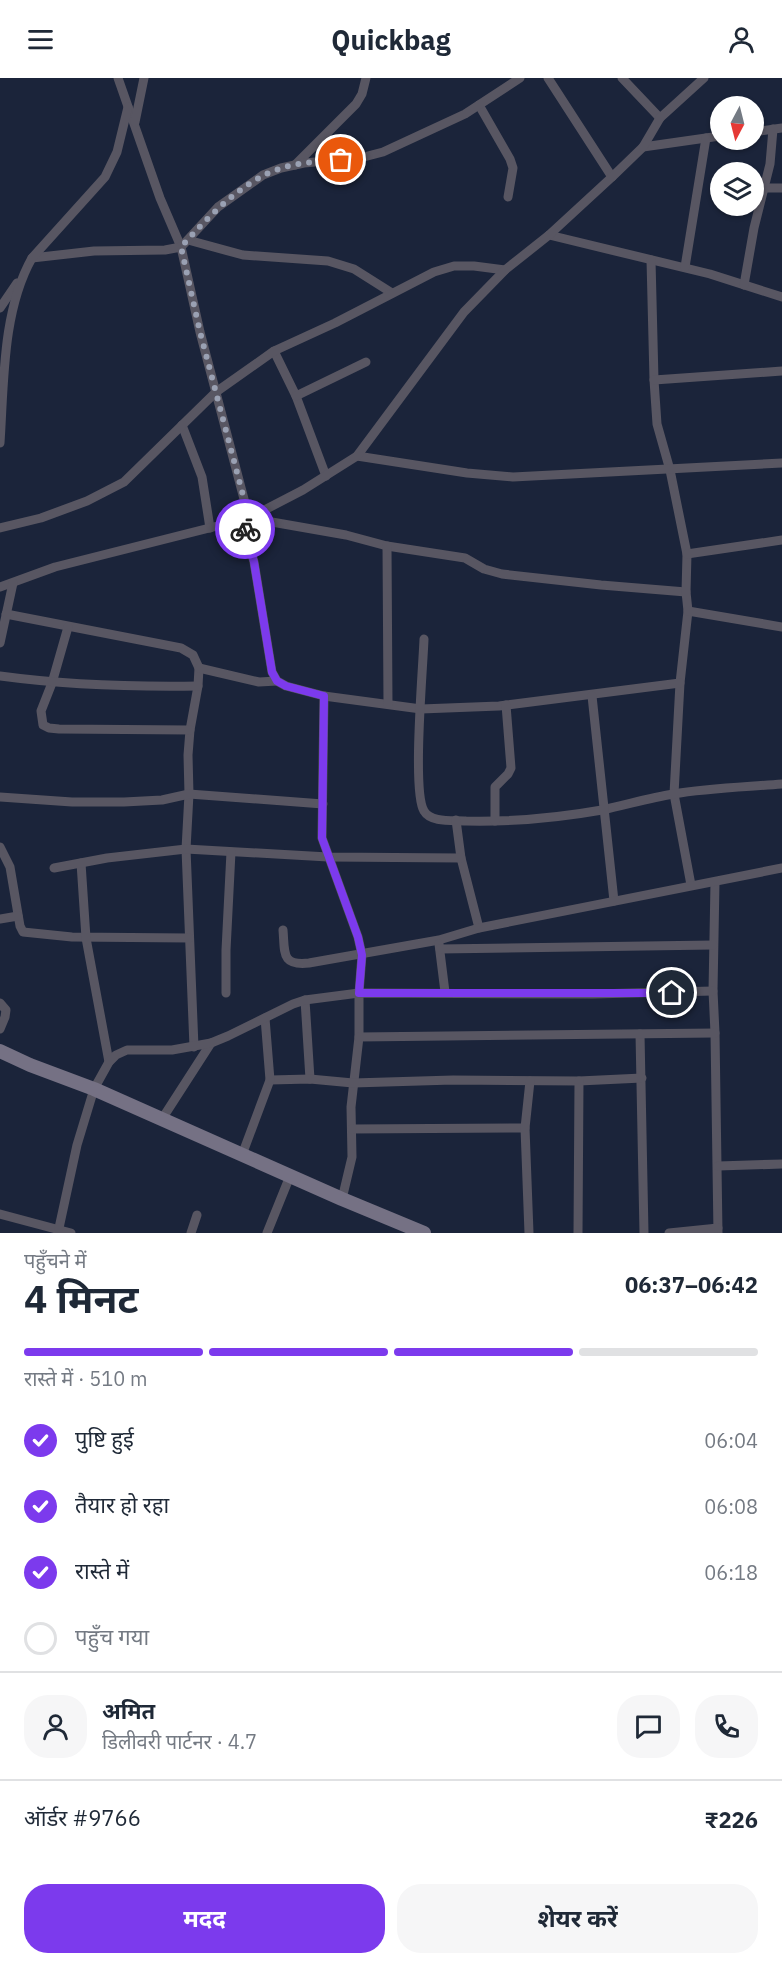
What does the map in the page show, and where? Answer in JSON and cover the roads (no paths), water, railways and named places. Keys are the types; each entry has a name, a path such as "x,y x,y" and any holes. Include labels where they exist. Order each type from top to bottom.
{"street":[{"path":"118,78 160,198 184,243 246,519 272,672 277,681 286,686 324,696 421,709 506,705 680,683"},
{"path":"135,124 144,78"},
{"path":"295,165 356,104 362,94 366,78"},
{"path":"32,258 94,251 165,250 184,243 218,207 263,176 295,165 360,158 383,152 465,114 520,78"},
{"path":"548,78 612,177"},
{"path":"622,78 660,118"},
{"path":"0,587 55,567 246,519 326,476 357,456 464,312 506,270 549,235 643,147 660,118 704,78"},
{"path":"479,105 513,168 508,197"},
{"path":"0,308 32,258 105,177 117,152 128,107"},
{"path":"777,129 764,188 782,188"},
{"path":"643,147 710,137"},
{"path":"685,267 706,138"},
{"path":"744,285 758,216"},
{"path":"549,235 685,267 782,297"},
{"path":"184,243 243,255 328,261 354,269 392,292"},
{"path":"651,260 657,424 670,470 687,554 688,611 680,683 675,794 691,885"},
{"path":"0,528 41,518 107,492 137,472 216,392 274,351 335,323 434,272 454,266 506,270"},
{"path":"0,443 6,346 23,274"},
{"path":"274,351 296,396 326,476"},
{"path":"296,396 366,362"},
{"path":"654,380 782,371"},
{"path":"182,425 202,477 210,528"},
{"path":"357,456 467,473 513,477 782,463"},
{"path":"246,519 346,535 387,546 465,558 502,574 686,592"},
{"path":"687,554 782,540"},
{"path":"387,546 388,704"},
{"path":"0,644 13,583"},
{"path":"688,611 782,627"},
{"path":"6,614 181,648 193,655 199,668 188,755 189,794 186,849 194,1047"},
{"path":"68,627 52,683 41,711 43,724 49,728 190,730"},
{"path":"424,639 418,755 420,802 424,812 430,818 531,820 603,810 675,794 782,784"},
{"path":"199,668 249,680 277,681"},
{"path":"0,676 93,686 198,686"},
{"path":"324,696 322,838 358,937 362,955 359,1037 352,1083 352,1157 342,1199"},
{"path":"591,696 614,901"},
{"path":"495,821 495,788 508,774 510,768 506,705"},
{"path":"0,797 72,802 124,802 162,800 189,794 323,804"},
{"path":"456,820 461,858 479,928"},
{"path":"0,847 10,867 23,932 86,938 189,938"},
{"path":"54,868 186,849 328,857 461,858"},
{"path":"226,993 231,852"},
{"path":"81,863 86,938 109,1062"},
{"path":"440,945 479,928 782,868"},
{"path":"669,1233 718,1231 713,991 715,882"},
{"path":"0,919 18,916"},
{"path":"283,930 285,956 289,962 297,964 440,945 713,945"},
{"path":"440,945 445,992"},
{"path":"59,1228 77,1145 94,1089 109,1062 116,1055 127,1050 172,1050 211,1043 305,1000 359,993 593,994 713,991"},
{"path":"305,1000 310,1079"},
{"path":"0,1003 6,1010 0,1029"},
{"path":"242,1155 270,1080 265,1018"},
{"path":"359,1037 715,1033"},
{"path":"640,1034 644,1233"},
{"path":"162,1119 211,1043"},
{"path":"1,1053 94,1089 424,1233"},
{"path":"270,1080 310,1079 352,1083 453,1080 579,1081 642,1078"},
{"path":"529,1233 525,1128 530,1081"},
{"path":"578,1233 579,1081"},
{"path":"352,1128 525,1128"},
{"path":"718,1166 782,1164"},
{"path":"267,1233 290,1176"},
{"path":"0,1214 72,1233"},
{"path":"191,1233 197,1215"}]}
